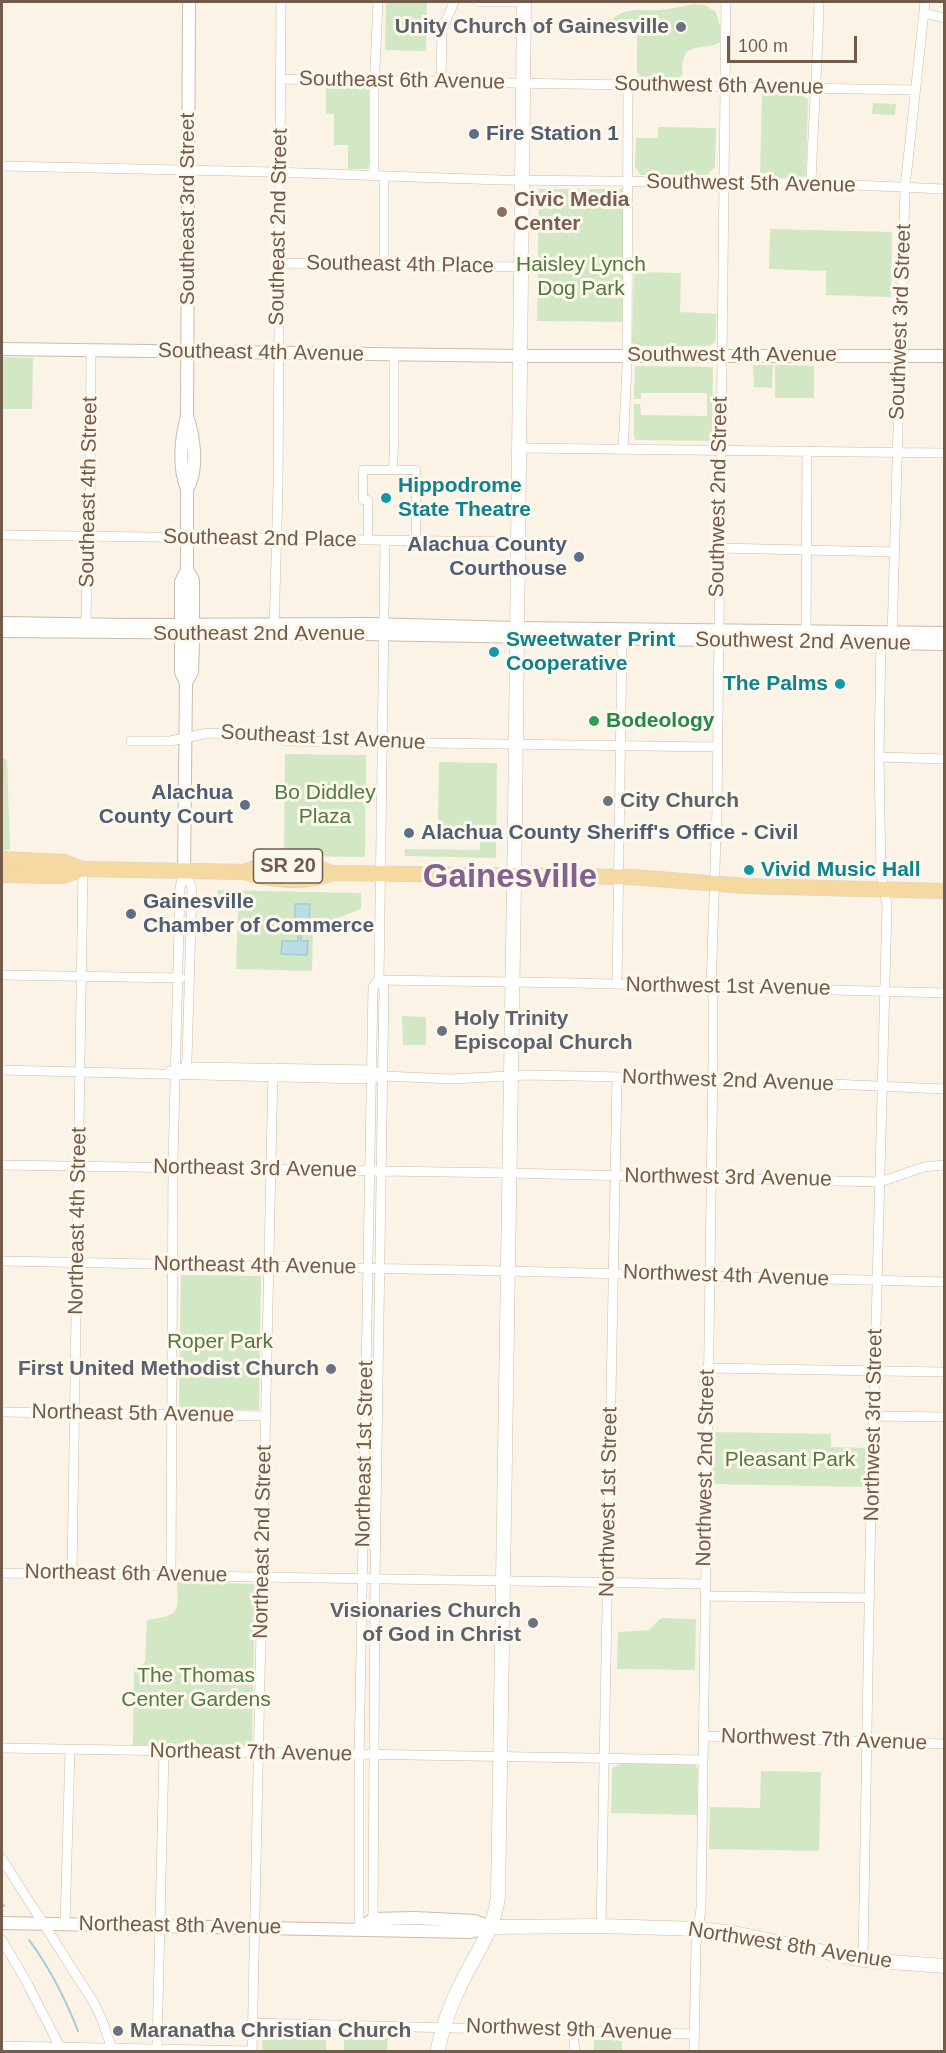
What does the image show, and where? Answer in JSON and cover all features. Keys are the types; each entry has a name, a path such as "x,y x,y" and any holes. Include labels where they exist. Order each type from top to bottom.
{"main road":[{"path":"436,2052 443,2026 457,1991 491,1927 498,1898 516,745 524,2"},
{"name":"SR 20","path":"2,859 64,862 82,869 244,872 263,865 316,867 333,873 514,875"},
{"name":"SR 20","path":"2,875 63,876 82,869"},
{"path":"514,875 619,877 713,884 945,891"},
{"name":"Northwest 8th Avenue","path":"491,1927 601,1926 698,1929 734,1933 863,1960 945,1966"}],"street":[{"name":"Southeast 3rd Street","path":"184,871 186,683 181,672 187,629 181,582 187,570 187,489 193,478 193,433 187,416 189,2"},
{"name":"Southeast 2nd Street","path":"274,628 277,539 281,2"},
{"path":"378,2 374,81 384,264"},
{"path":"441,81 442,30 454,2"},
{"path":"478,2 524,2"},
{"name":"Southwest 2nd Street","path":"713,884 717,808 719,449 726,2"},
{"path":"811,183 819,2"},
{"name":"Southwest 3rd Street","path":"884,890 881,874 879,757 895,552 905,188 925,2"},
{"path":"924,13 945,18"},
{"name":"Southeast 6th Avenue","path":"281,79 523,82"},
{"name":"Southwest 6th Avenue","path":"523,82 915,90"},
{"path":"623,449 628,85"},
{"name":"Southwest 5th Avenue","path":"2,166 522,180 811,183 945,189"},
{"name":"Southeast 4th Place","path":"279,263 521,267"},
{"name":"Southeast 4th Avenue","path":"2,349 520,356"},
{"name":"Southeast 4th Street","path":"86,628 87,547 90,536 91,351"},
{"path":"393,470 394,354"},
{"name":"Southwest 4th Avenue","path":"520,356 945,356"},
{"path":"519,448 945,453"},
{"path":"806,637 807,451"},
{"path":"368,540 366,500 363,500 363,470 416,470 416,542"},
{"name":"Southeast 2nd Place","path":"2,535 518,543"},
{"name":"Northeast 1st Street","path":"373,1925 376,1480 384,987 379,980 385,541"},
{"path":"718,548 895,552"},
{"name":"Southeast 2nd Avenue","path":"5,627 384,629 517,633"},
{"path":"517,633 887,638"},
{"name":"Southwest 2nd Avenue","path":"517,633 622,639 717,635"},
{"name":"Southwest 2nd Avenue","path":"887,638 945,633"},
{"name":"Southwest 2nd Avenue","path":"887,638 945,644"},
{"path":"617,984 622,639"},
{"name":"Southeast 1st Avenue","path":"131,741 170,741 208,733 222,733 269,735 286,741 717,747"},
{"path":"879,757 945,759"},
{"name":"Northeast 4th Street","path":"72,1574 81,1072 82,869"},
{"path":"171,1575 173,1168 178,1071 180,888 184,871"},
{"path":"178,1071 187,1059 192,888 184,871"},
{"name":"Northwest 2nd Street","path":"694,2052 696,1945 701,1909 704,1736 713,884"},
{"name":"Northwest 3rd Street","path":"863,1960 877,1280 884,1087 887,905 884,890"},
{"path":"2,975 189,978"},
{"name":"Northeast 1st Street","path":"359,1930 359,1755 373,987 379,980"},
{"name":"Northwest 1st Avenue","path":"379,980 945,993"},
{"path":"2,1070 372,1074 382,1076"},
{"name":"Northeast 2nd Street","path":"252,2051 273,1073"},
{"name":"Northwest 2nd Avenue","path":"382,1076 452,1079 511,1076 712,1078 945,1089"},
{"name":"Northwest 1st Street","path":"601,1926 617,1077"},
{"name":"Northeast 3rd Avenue","path":"2,1165 509,1173"},
{"name":"Northwest 3rd Avenue","path":"509,1173 880,1182 924,1167 945,1165"},
{"name":"Northeast 4th Avenue","path":"2,1262 508,1271"},
{"name":"Northwest 4th Avenue","path":"508,1271 945,1282"},
{"path":"367,1353 378,1353"},
{"path":"707,1368 945,1372"},
{"name":"Northeast 5th Avenue","path":"2,1412 266,1416"},
{"path":"874,1416 945,1417"},
{"path":"364,1480 376,1480"},
{"name":"Northeast 6th Avenue","path":"2,1573 705,1584"},
{"path":"705,1596 870,1598"},
{"path":"362,1662 375,1662"},
{"name":"Northwest 7th Avenue","path":"704,1736 945,1744"},
{"name":"Northeast 7th Avenue","path":"2,1748 259,1754 500,1756"},
{"path":"65,1924 70,1750"},
{"path":"157,2049 164,1751"},
{"name":"Northwest 7th Avenue","path":"500,1756 703,1760"},
{"path":"359,1829 373,1829"},
{"path":"2,1859 94,2003 112,2050"},
{"name":"Northeast 8th Avenue","path":"2,1923 359,1930 373,1925 414,1918 475,1921 491,1927"},
{"path":"2,1940 61,2050"},
{"name":"Northwest 9th Avenue","path":"252,2023 694,2034"},
{"path":"573,2031 574,2052"},
{"path":"2,2046 61,2050 252,2051"}],"green space":[{"path":"386,2 427,2 426,51 385,50"},
{"path":"693,4 705,5 716,12 720,26 720,42 686,52 682,64 683,74 679,78 640,77 637,72 637,36 617,32 612,19 617,15 634,10 663,10"},
{"path":"326,85 367,85 369,88 369,166 367,169 348,169 348,145 334,145 334,114 326,114"},
{"path":"762,94 803,95 808,99 806,174 803,178 760,177"},
{"path":"873,103 896,104 895,115 872,114"},
{"path":"658,127 716,128 715,167 707,175 640,175 635,166 636,138 658,138"},
{"name":"Haisley Lynch Dog Park","path":"539,189 624,189 623,322 537,321"},
{"path":"770,229 892,232 891,297 826,295 826,271 769,269"},
{"path":"634,272 681,273 680,312 717,314 715,342 710,346 634,346 632,341"},
{"path":"2,357 33,358 32,409 2,409"},
{"path":"753,365 773,365 772,388 754,387"},
{"path":"775,365 814,366 814,398 775,398"},
{"path":"635,366 713,367 712,441 636,440 634,437 634,404 640,404 641,415 707,416 707,393 641,393 641,399 634,399"},
{"name":"Bo Diddley Plaza","path":"285,754 366,755 365,857 284,856"},
{"path":"2,758 7,760 10,850 2,850"},
{"path":"439,762 497,763 496,858 405,856 405,849 480,850 480,827 442,827 442,820 438,820"},
{"path":"218,890 361,893 361,909 325,923 313,923 312,971 236,969 238,910 217,909"},
{"path":"402,1016 426,1017 426,1045 403,1045"},
{"name":"Roper Park","path":"181,1275 261,1276 259,1410 179,1409"},
{"name":"Pleasant Park","path":"713,1432 831,1434 831,1447 867,1448 866,1487 712,1484"},
{"name":"The Thomas Center Gardens","path":"177,1582 255,1584 252,1746 133,1745 134,1665 140,1666 145,1662 147,1620 165,1617 175,1612 178,1601"},
{"path":"661,1618 696,1619 695,1670 617,1669 618,1632 649,1630"},
{"path":"623,1763 695,1765 698,1769 697,1815 611,1813 612,1768"},
{"path":"761,1771 821,1772 819,1851 709,1849 710,1807 760,1808"},
{"path":"263,2027 326,2029 326,2051 262,2052"},
{"path":"344,2033 388,2034 387,2051 344,2051"},
{"path":"594,2040 622,2040 622,2051 594,2051"}],"water":[{"path":"295,904 310,904 309,928 301,928 301,941 308,941 307,955 281,954 282,941 298,941 298,928 295,928"}],"waterway":[{"path":"29,1940 44,1961 78,2031"}],"place":[{"name":"Unity Church of Gainesville","path":"681,27"},
{"name":"Fire Station 1","path":"474,134"},
{"name":"Civic Media Center","path":"502,212"},
{"name":"Hippodrome State Theatre","path":"386,498"},
{"name":"Alachua County Courthouse","path":"579,557"},
{"name":"Sweetwater Print Cooperative","path":"494,652"},
{"name":"The Palms","path":"840,684"},
{"name":"Bodeology","path":"594,721"},
{"name":"City Church","path":"608,801"},
{"name":"Alachua County Court","path":"245,805"},
{"name":"Alachua County Sheriff's Office - Civil","path":"409,833"},
{"name":"Vivid Music Hall","path":"749,870"},
{"name":"Gainesville Chamber of Commerce","path":"131,914"},
{"name":"Holy Trinity Episcopal Church","path":"442,1031"},
{"name":"First United Methodist Church","path":"331,1369"},
{"name":"Visionaries Church of God in Christ","path":"533,1623"},
{"name":"Maranatha Christian Church","path":"118,2031"}],"district":[{"name":"Gainesville","path":"510,878"}]}
